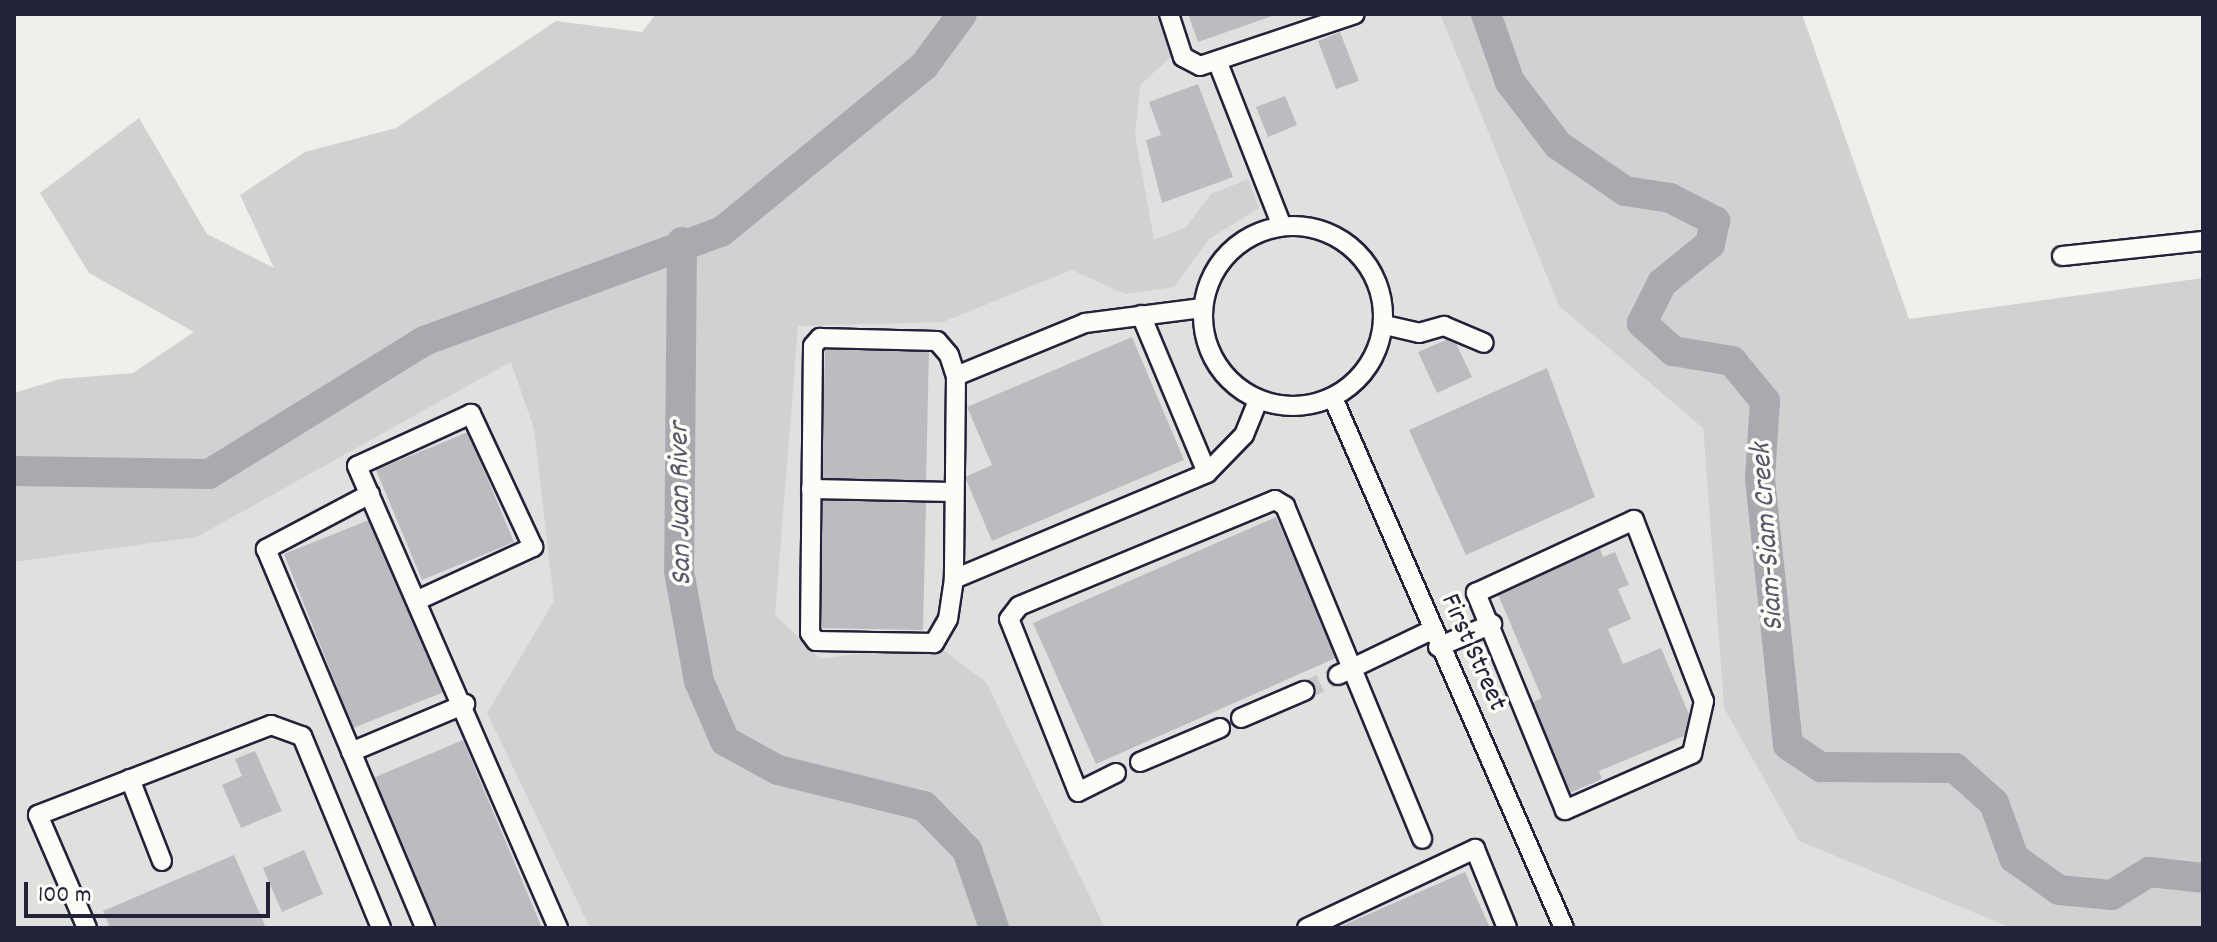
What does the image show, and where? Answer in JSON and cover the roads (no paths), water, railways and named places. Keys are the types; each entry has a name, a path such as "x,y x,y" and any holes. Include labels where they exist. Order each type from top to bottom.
{"street":[{"path":"1169,14 1183,57 1218,63 1355,14"},
{"path":"1218,63 1282,226"},
{"path":"1282,226 1315,227 1345,241 1368,263 1382,292 1385,325 1368,368 1333,398 1296,407 1258,400 1220,368 1207,346 1202,308 1215,269 1243,240 1282,226"},
{"path":"2062,256 2203,241"},
{"path":"956,376 1085,323 1202,308"},
{"path":"1141,315 1207,473"},
{"path":"1385,325 1419,333 1454,328 1484,343"},
{"path":"820,338 937,341 956,376 954,579 948,619 934,643 816,641 810,633 813,346 820,338"},
{"name":"First Street","path":"1333,398 1564,928"},
{"path":"954,579 1207,473 1244,435 1258,400"},
{"path":"418,600 533,547 471,414 357,466 465,704 558,928"},
{"path":"811,489 954,492"},
{"path":"370,494 266,549 425,928"},
{"path":"1116,773 1078,792 1012,641 1009,619 1019,606 1275,500 1285,506 1346,671 1422,839"},
{"path":"1634,520 1704,701 1692,754 1565,810 1492,624 1476,593 1634,520"},
{"path":"1346,671 1435,638 1492,624"},
{"path":"1241,718 1304,691"},
{"path":"351,752 465,704"},
{"path":"87,928 38,815 271,725 288,727 302,736 381,928"},
{"path":"1140,762 1220,728"},
{"path":"130,779 162,861"},
{"path":"1307,928 1475,849 1507,928"}],"waterway":[{"path":"14,471 209,474 424,341 721,232 924,66 962,14"},
{"name":"Siam-Siam Creek","path":"1486,14 1510,82 1558,145 1625,191 1670,198 1715,221 1710,244 1662,283 1642,323 1673,351 1732,361 1765,401 1760,479 1788,745 1821,767 1955,768 1994,803 2014,858 2059,890 2112,895 2149,872 2203,878"},
{"name":"San Juan River","path":"682,242 679,571 699,681 725,741 778,770 924,806 967,850 994,928"}],"tunnel":[{"path":"1304,691 1338,675"}]}
